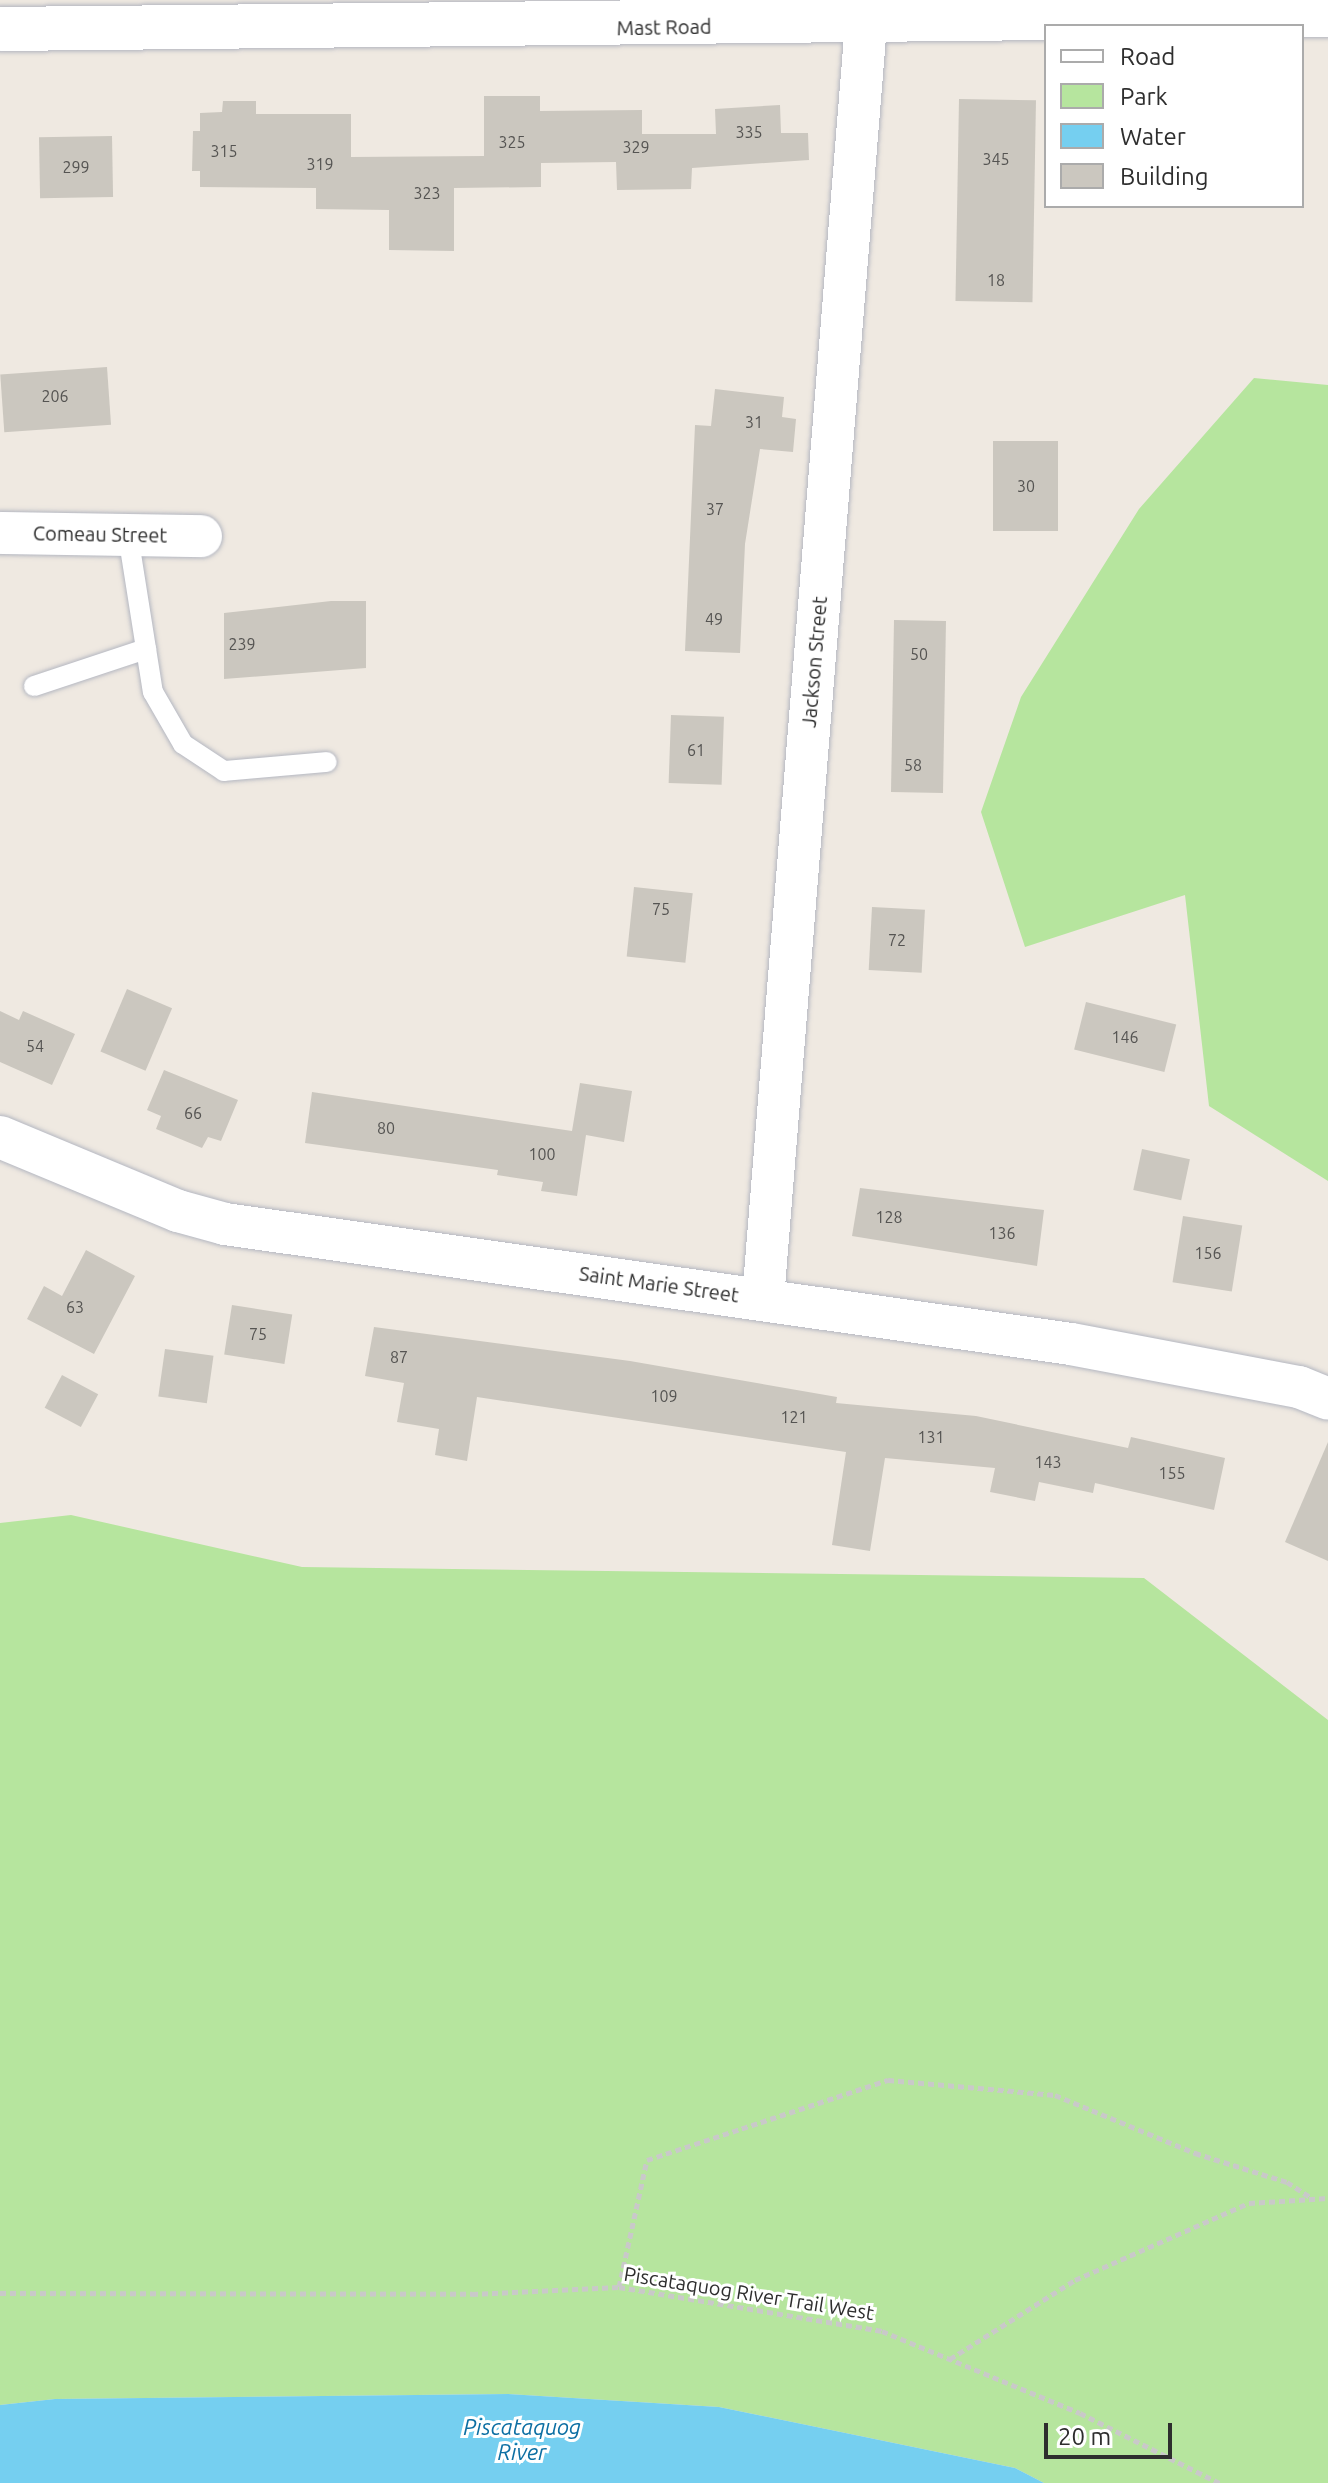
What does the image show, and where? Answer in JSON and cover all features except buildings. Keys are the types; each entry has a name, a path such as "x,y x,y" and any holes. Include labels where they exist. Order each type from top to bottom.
{"main road":[{"name":"Mast Road","path":"0,29 505,14 866,25 1198,8 1328,15"}],"street":[{"name":"Jackson Street","path":"763,1299 866,25"},
{"name":"Comeau Street","path":"0,533 201,536"},
{"name":"Saint Marie Street","path":"0,1137 178,1211 225,1224 1071,1344 1299,1387 1328,1399"}],"lane":[{"path":"128,535 153,692 183,744 224,771 327,762"},
{"path":"34,686 146,649"}],"path":[{"path":"619,2287 647,2160 888,2080 1055,2095 1195,2153 1287,2182 1313,2199"},
{"path":"950,2359 1075,2280 1234,2209 1328,2198"},
{"name":"Piscataquog River Trail West","path":"0,2293 472,2294 619,2287 882,2331 1080,2413 1219,2483"}],"green space":[{"path":"1254,378 1328,385 1328,1181 1209,1106 1185,895 1025,947 981,812 1021,697 1139,509"},
{"path":"71,1515 302,1567 1144,1578 1328,1720 1328,2483 1044,2483 1015,2468 719,2407 508,2394 55,2399 0,2405 0,1523"}],"water":[{"name":"Piscataquog River","path":"508,2394 719,2407 1015,2468 1044,2483 0,2483 0,2405 55,2399"}]}
